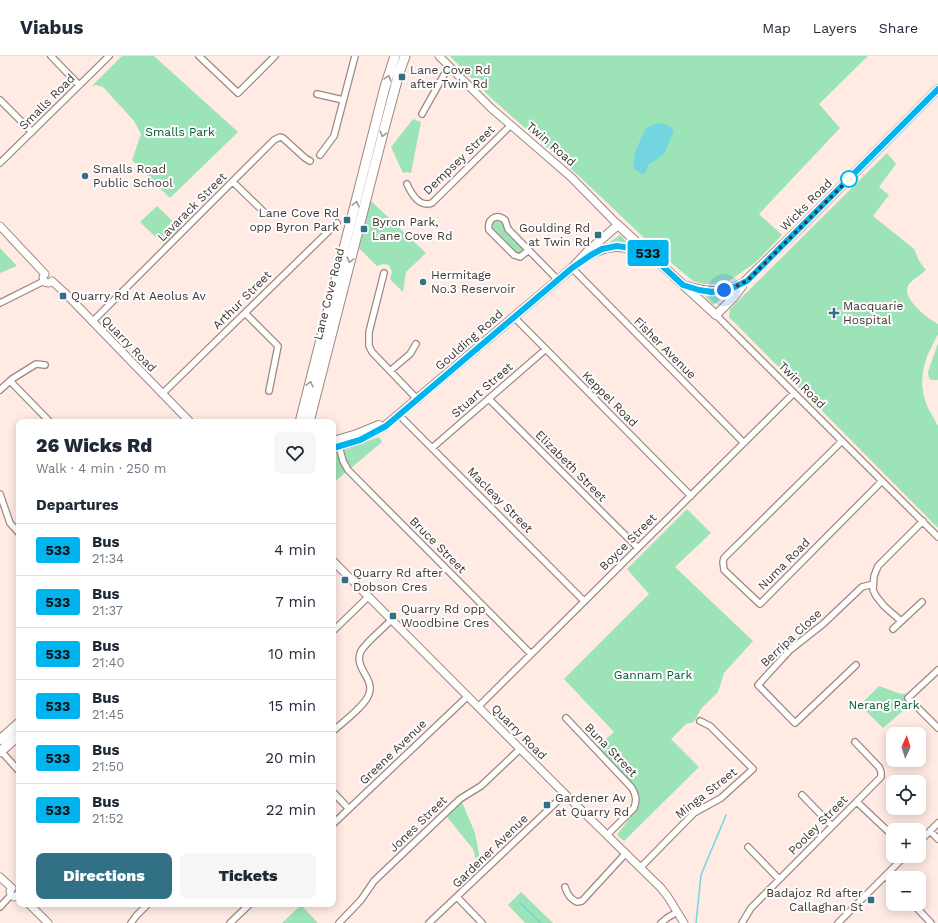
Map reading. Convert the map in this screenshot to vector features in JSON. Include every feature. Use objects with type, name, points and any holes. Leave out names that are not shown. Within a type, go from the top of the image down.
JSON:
[{"type":"highway","name":"Lane Cove Road","points":[[301,419],[385,87],[395,56]]},
{"type":"highway","name":"Lane Cove Road","points":[[310,419],[386,122],[405,56]]},
{"type":"highway","points":[[0,740],[16,726]]},
{"type":"highway","points":[[1,752],[16,738]]},
{"type":"main road","name":"Wicks Road","points":[[714,314],[730,295],[744,283],[938,89]]},
{"type":"main road","points":[[591,255],[620,227]]},
{"type":"main road","name":"Twin Road","points":[[620,227],[714,314]]},
{"type":"main road","name":"Goulding Road","points":[[336,444],[353,443],[386,426],[572,268],[588,251],[620,227]]},
{"type":"main road","name":"Goulding Road","points":[[572,268],[602,249],[617,246],[647,252]]},
{"type":"main road","points":[[683,285],[706,292],[717,292],[744,283]]},
{"type":"street","points":[[50,56],[80,85]]},
{"type":"street","name":"Smalls Road","points":[[0,163],[109,56]]},
{"type":"street","points":[[200,56],[238,93],[275,56]]},
{"type":"street","points":[[320,155],[334,136],[355,56]]},
{"type":"street","name":"Twin Road","points":[[439,56],[480,97],[571,177],[620,227]]},
{"type":"street","points":[[422,114],[448,66]]},
{"type":"street","points":[[317,94],[343,100]]},
{"type":"street","points":[[0,100],[32,132]]},
{"type":"street","name":"Dempsey Street","points":[[407,184],[412,193],[421,203],[432,203],[511,125]]},
{"type":"street","name":"Lavarack Street","points":[[93,322],[274,140],[280,137],[286,140],[305,158],[310,160]]},
{"type":"street","points":[[233,182],[266,214]]},
{"type":"street","points":[[529,250],[520,257],[514,255],[490,230],[489,225],[491,219],[499,217],[505,220],[508,229],[529,250],[558,280]]},
{"type":"street","name":"Arthur Street","points":[[162,394],[337,223]]},
{"type":"street","points":[[0,226],[44,277],[0,303]]},
{"type":"street","name":"Fisher Avenue","points":[[572,268],[744,443]]},
{"type":"street","points":[[384,273],[368,339],[369,346],[372,352],[418,400]]},
{"type":"street","name":"Quarry Road","points":[[44,277],[48,283],[52,282],[93,322],[187,419]]},
{"type":"street","points":[[245,313],[278,346],[269,392]]},
{"type":"street","name":"Twin Road","points":[[714,314],[938,537]]},
{"type":"street","name":"Keppel Road","points":[[514,317],[691,496]]},
{"type":"street","points":[[390,371],[410,354],[416,344]]},
{"type":"street","name":"Stuart Street","points":[[432,448],[546,350]]},
{"type":"street","points":[[0,390],[11,382],[12,379],[36,364],[45,365]]},
{"type":"street","points":[[11,382],[47,419]]},
{"type":"street","name":"Boyce Street","points":[[478,707],[794,393]]},
{"type":"street","name":"Elizabeth Street","points":[[489,399],[638,548]]},
{"type":"street","name":"Macleay Street","points":[[399,415],[584,601]]},
{"type":"street","name":"Numa Road","points":[[842,441],[724,558],[724,570],[760,604],[882,481]]},
{"type":"street","name":"Bruce Street","points":[[336,444],[348,470],[531,654]]},
{"type":"street","points":[[0,494],[10,523],[16,529]]},
{"type":"street","points":[[901,622],[879,601],[874,593],[874,576],[878,566],[923,522]]},
{"type":"street","name":"Quarry Road","points":[[336,564],[565,794],[626,853],[668,897],[684,923]]},
{"type":"street","name":"Berripa Close","points":[[856,665],[795,723],[758,685],[790,650],[823,624],[862,587],[873,584]]},
{"type":"street","points":[[336,628],[368,597]]},
{"type":"street","points":[[893,629],[922,602]]},
{"type":"street","points":[[336,728],[368,698],[370,686],[360,665],[359,656],[363,648],[391,620]]},
{"type":"street","points":[[938,670],[908,698],[938,728]]},
{"type":"street","name":"Greene Avenue","points":[[336,821],[468,696]]},
{"type":"street","name":"Buna Street","points":[[566,718],[635,793],[636,803],[634,808],[607,835]]},
{"type":"street","name":"Minga Street","points":[[640,868],[694,813],[721,798],[753,769],[710,726],[700,721]]},
{"type":"street","name":"Pooley Street","points":[[742,923],[751,908],[881,777],[882,772],[879,767],[855,742]]},
{"type":"street","name":"Jones Street","points":[[339,923],[361,900],[374,881],[460,799],[481,786],[520,749]]},
{"type":"street","points":[[1,752],[16,768]]},
{"type":"street","name":"Gardener Avenue","points":[[429,923],[565,794]]},
{"type":"street","points":[[336,795],[349,809]]},
{"type":"street","points":[[802,795],[832,826]]},
{"type":"street","points":[[857,802],[886,829]]},
{"type":"street","points":[[926,835],[938,823]]},
{"type":"street","points":[[930,831],[938,839]]},
{"type":"street","points":[[748,847],[779,879]]},
{"type":"street","points":[[565,887],[567,893],[574,901],[582,901],[626,853]]},
{"type":"street","points":[[841,922],[898,863]]},
{"type":"street","points":[[0,877],[16,893],[0,907]]},
{"type":"street","points":[[457,897],[482,923]]},
{"type":"street","points":[[32,907],[48,923]]},
{"type":"street","points":[[131,923],[145,907]]},
{"type":"street","points":[[230,923],[247,907]]},
{"type":"street","points":[[919,911],[931,923]]},
{"type":"street","points":[[662,923],[677,912]]},
{"type":"green space","name":"Smalls Park","points":[[122,56],[154,56],[238,132],[170,198],[132,160],[141,134],[134,121],[103,87],[96,85],[91,87]]},
{"type":"green space","points":[[450,56],[868,56],[819,104],[840,128],[759,214],[782,235],[756,262],[729,281],[717,284],[704,284],[693,281],[662,255],[579,176],[489,96]]},
{"type":"green space","points":[[413,119],[421,122],[411,173],[403,173],[391,147]]},
{"type":"green space","name":"Macquarie Hospital","points":[[887,153],[896,164],[879,187],[889,195],[873,216],[914,249],[919,261],[926,270],[909,284],[907,289],[908,295],[911,301],[922,313],[938,324],[938,334],[927,356],[923,371],[922,384],[924,397],[928,408],[938,426],[938,528],[729,317],[730,309]]},
{"type":"green space","points":[[371,201],[426,253],[406,272],[403,292],[390,279],[392,272],[389,265],[383,264],[377,266],[359,248]]},
{"type":"green space","points":[[157,206],[182,230],[165,246],[140,222]]},
{"type":"green space","points":[[496,219],[502,221],[524,249],[521,254],[516,254],[492,231],[491,223]]},
{"type":"green space","points":[[620,235],[628,243],[607,244]]},
{"type":"green space","points":[[0,248],[17,266],[0,273]]},
{"type":"green space","points":[[727,294],[713,305],[705,296]]},
{"type":"green space","points":[[938,343],[938,380],[932,380],[929,378],[928,372]]},
{"type":"green space","points":[[379,437],[382,442],[336,480],[336,453]]},
{"type":"green space","name":"Gannam Park","points":[[687,509],[711,533],[675,567],[753,641],[724,673],[718,692],[701,709],[694,722],[686,724],[671,739],[699,767],[624,841],[617,835],[636,808],[639,799],[638,792],[635,786],[597,747],[614,732],[564,679],[649,594],[627,569]]},
{"type":"green space","name":"Nerang Park","points":[[879,686],[901,694],[913,693],[908,698],[912,703],[883,728],[860,705]]},
{"type":"green space","points":[[462,802],[475,833],[481,864],[478,866],[473,849],[447,817]]},
{"type":"green space","points":[[521,892],[553,923],[525,923],[508,905]]},
{"type":"green space","points":[[299,907],[303,907],[318,923],[282,923]]},
{"type":"water","points":[[658,123],[667,125],[674,130],[673,133],[664,154],[648,165],[646,172],[641,174],[633,168],[635,152],[646,128]]},
{"type":"waterway","points":[[696,923],[701,875],[726,815]]},
{"type":"waterway","points":[[520,903],[541,923]]},
{"type":"bus line","name":"533","points":[[336,447],[368,437],[386,426],[572,268],[602,249],[617,246],[647,252],[683,285],[702,291],[717,292],[732,288],[747,281],[938,89]]},
{"type":"place","name":"Lane Cove Rd after Twin Rd","points":[[402,77]]},
{"type":"place","name":"Smalls Road Public School","points":[[85,176]]},
{"type":"place","name":"Lane Cove Rd opp Byron Park","points":[[347,220]]},
{"type":"place","name":"Byron Park, Lane Cove Rd","points":[[364,229]]},
{"type":"place","name":"Goulding Rd at Twin Rd","points":[[598,235]]},
{"type":"place","name":"Hermitage No.3 Reservoir","points":[[423,282]]},
{"type":"place","name":"Quarry Rd At Aeolus Av","points":[[63,296]]},
{"type":"place","name":"Macquarie Hospital","points":[[834,313]]},
{"type":"place","name":"Quarry Rd after Dobson Cres","points":[[345,580]]},
{"type":"place","name":"Quarry Rd opp Woodbine Cres","points":[[393,616]]},
{"type":"place","name":"Gardener Av at Quarry Rd","points":[[547,805]]},
{"type":"place","name":"Badajoz Rd after Callaghan St","points":[[871,900]]},
{"type":"route","points":[[724,290],[747,281],[799,229],[851,177],[849,179]]}]
